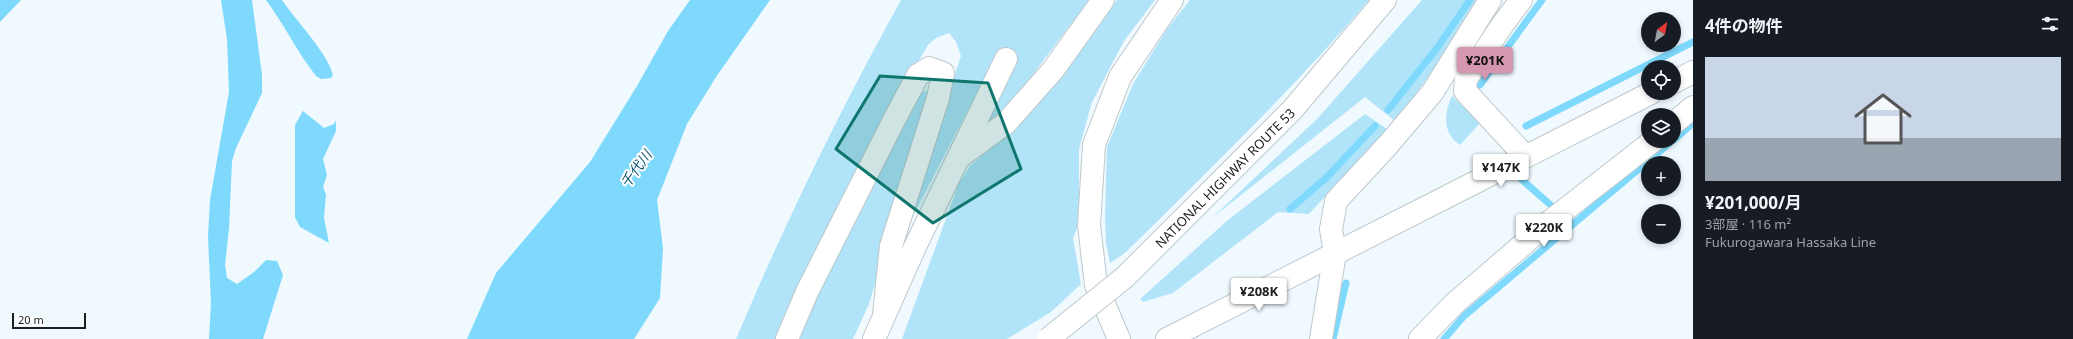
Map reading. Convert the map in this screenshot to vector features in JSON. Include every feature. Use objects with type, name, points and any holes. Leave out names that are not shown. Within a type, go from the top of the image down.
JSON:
[{"type":"main road","points":[[958,157],[1006,123],[1053,70],[1103,0]]},
{"type":"main road","points":[[1119,339],[1096,285],[1089,225],[1094,145],[1120,76],[1172,0]]},
{"type":"main road","name":"NATIONAL HIGHWAY ROUTE 53","points":[[1048,339],[1125,277],[1293,109],[1385,0]]},
{"type":"main road","points":[[1321,339],[1336,253],[1331,229],[1336,201],[1432,93],[1490,0]]},
{"type":"main road","points":[[1521,0],[1466,79],[1465,91],[1525,156]]},
{"type":"main road","points":[[874,339],[958,157],[1006,59]]},
{"type":"main road","points":[[788,339],[808,292],[896,115],[918,75],[929,68],[943,73],[938,98],[891,246],[884,315]]},
{"type":"main road","points":[[1681,78],[1693,72]]},
{"type":"main road","points":[[1166,339],[1641,98]]},
{"type":"main road","points":[[1681,117],[1693,108]]},
{"type":"main road","points":[[1420,339],[1455,303],[1548,223],[1644,148]]},
{"type":"highlighted area","points":[[880,76],[988,83],[1021,169],[933,223],[836,149]]},
{"type":"shaded area","points":[[901,0],[1089,0],[1003,114],[980,130],[1017,58],[1000,48],[901,239],[961,56],[956,42],[949,33],[936,38],[928,45],[867,150],[778,339],[736,339],[814,167],[856,83]]},
{"type":"shaded area","points":[[1117,0],[1155,0],[1124,41],[1092,102],[1079,149],[1079,206],[1077,228],[1073,238],[1081,284],[1051,312],[1007,339],[902,339],[959,183],[970,166],[997,143],[1050,86]]},
{"type":"shaded area","points":[[1190,0],[1369,0],[1311,65],[1250,129],[1125,253],[1110,263],[1106,243],[1105,217],[1107,147],[1133,84],[1167,29]]},
{"type":"shaded area","points":[[1422,0],[1478,0],[1429,76],[1395,121],[1365,97],[1212,218],[1318,118]]},
{"type":"shaded area","points":[[924,91],[928,91],[931,95],[869,304],[853,339],[797,339],[809,309],[917,98]]},
{"type":"shaded area","points":[[1452,96],[1480,123],[1460,145],[1454,140],[1447,129],[1447,109]]},
{"type":"shaded area","points":[[1365,114],[1387,129],[1309,214],[1278,212],[1173,293],[1143,302],[1140,299],[1228,220]]},
{"type":"water","points":[[0,0],[21,0],[0,22]]},
{"type":"water","points":[[221,0],[252,0],[262,75],[262,93],[236,148],[232,161],[229,229],[225,265],[227,278],[237,284],[254,272],[266,260],[277,261],[283,275],[263,339],[209,339],[211,303],[208,236],[210,200],[229,92],[227,39]]},
{"type":"water","points":[[266,0],[282,0],[318,47],[330,66],[333,75],[331,78],[321,79],[316,76]]},
{"type":"water","name":"千代川","points":[[690,0],[770,0],[716,77],[687,124],[657,200],[663,248],[660,298],[634,339],[467,339],[496,273],[590,162],[637,86],[668,31]]},
{"type":"water","points":[[303,111],[324,128],[334,124],[336,120],[336,131],[323,159],[327,175],[323,187],[326,195],[324,218],[329,243],[300,227],[295,217],[295,125]]},
{"type":"waterway","points":[[1388,110],[1437,48],[1470,0]]},
{"type":"waterway","points":[[1480,85],[1542,0]]},
{"type":"waterway","points":[[1526,126],[1693,42]]},
{"type":"waterway","points":[[1681,134],[1693,123]]},
{"type":"waterway","points":[[1290,209],[1326,178],[1375,126]]},
{"type":"waterway","points":[[1444,339],[1464,316],[1664,148]]},
{"type":"waterway","points":[[1520,178],[1554,208]]},
{"type":"waterway","points":[[1333,339],[1346,283]]}]
